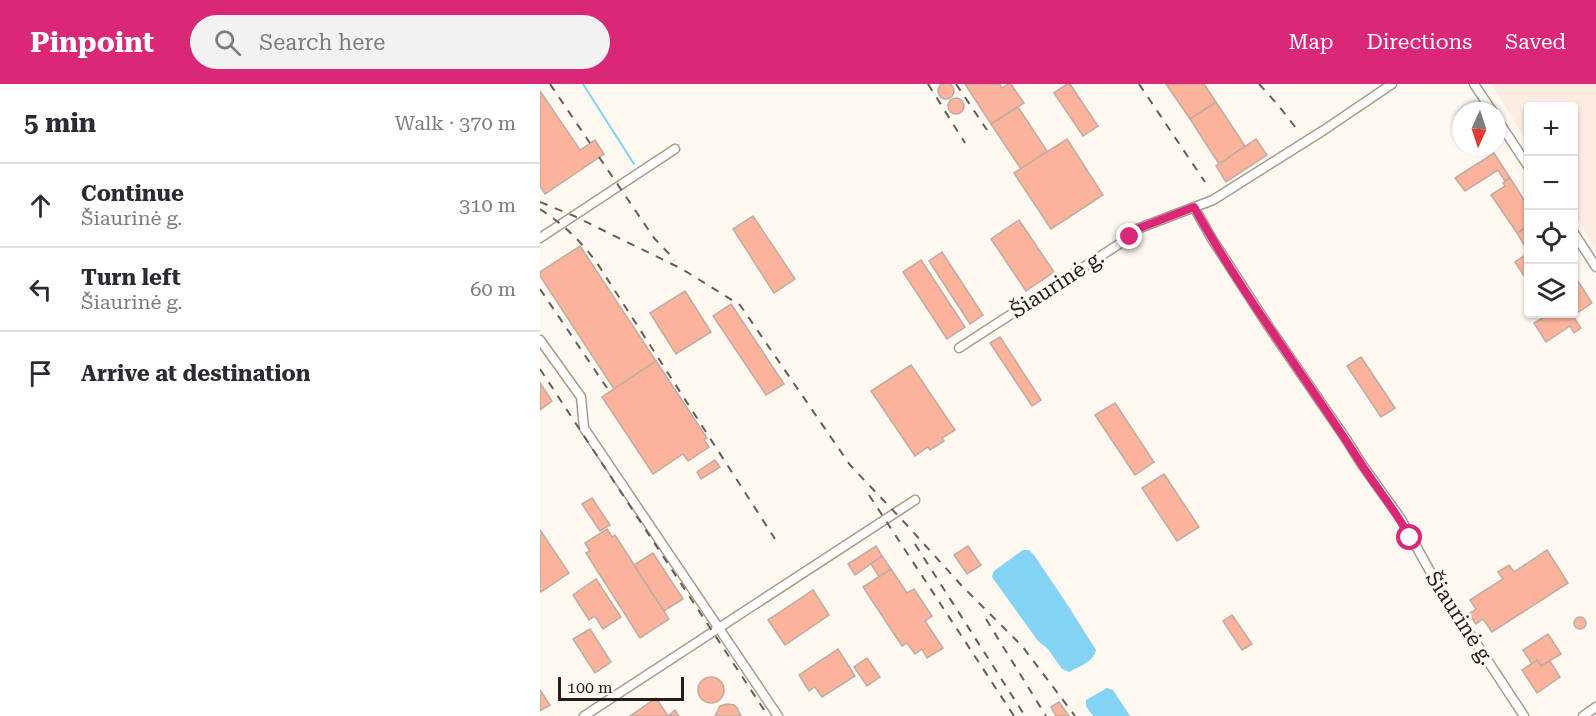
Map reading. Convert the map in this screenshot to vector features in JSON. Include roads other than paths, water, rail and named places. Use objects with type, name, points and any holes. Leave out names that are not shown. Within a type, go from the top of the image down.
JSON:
[{"type":"street","points":[[1194,207],[1213,200],[1392,84]]},
{"type":"street","points":[[1474,84],[1486,102]]},
{"type":"street","points":[[1506,133],[1524,160]]},
{"type":"street","points":[[540,238],[675,149]]},
{"type":"street","name":"Šiaurinė g.","points":[[959,348],[1130,237],[1137,229],[1194,207],[1269,327],[1367,473],[1401,519],[1436,582],[1524,716]]},
{"type":"street","points":[[1578,239],[1596,267]]},
{"type":"street","points":[[540,340],[580,397],[584,428],[778,716]]},
{"type":"street","points":[[584,716],[915,500]]},
{"type":"street","points":[[1583,716],[1596,708]]},
{"type":"water","points":[[1023,550],[1029,550],[1034,555],[1096,650],[1089,661],[1069,672],[1062,669],[1048,649],[1038,641],[992,577],[994,571]]},
{"type":"water","points":[[1107,688],[1113,690],[1130,716],[1093,716],[1086,706],[1086,700]]},
{"type":"waterway","points":[[583,84],[634,164]]},
{"type":"railway","points":[[550,84],[590,143]]},
{"type":"railway","points":[[928,84],[965,143]]},
{"type":"railway","points":[[956,84],[987,130]]},
{"type":"railway","points":[[1139,84],[1205,182]]},
{"type":"railway","points":[[1259,84],[1296,128]]},
{"type":"railway","points":[[599,157],[654,238],[675,260]]},
{"type":"railway","points":[[540,202],[574,216],[682,269],[740,305],[850,465],[962,586],[1022,646],[1075,716]]},
{"type":"railway","points":[[540,209],[571,233],[597,263],[775,539]]},
{"type":"railway","points":[[540,289],[607,388]]},
{"type":"railway","points":[[540,369],[768,716]]},
{"type":"railway","points":[[869,495],[1014,716]]},
{"type":"railway","points":[[915,544],[1025,716]]},
{"type":"railway","points":[[986,619],[1046,716]]}]
